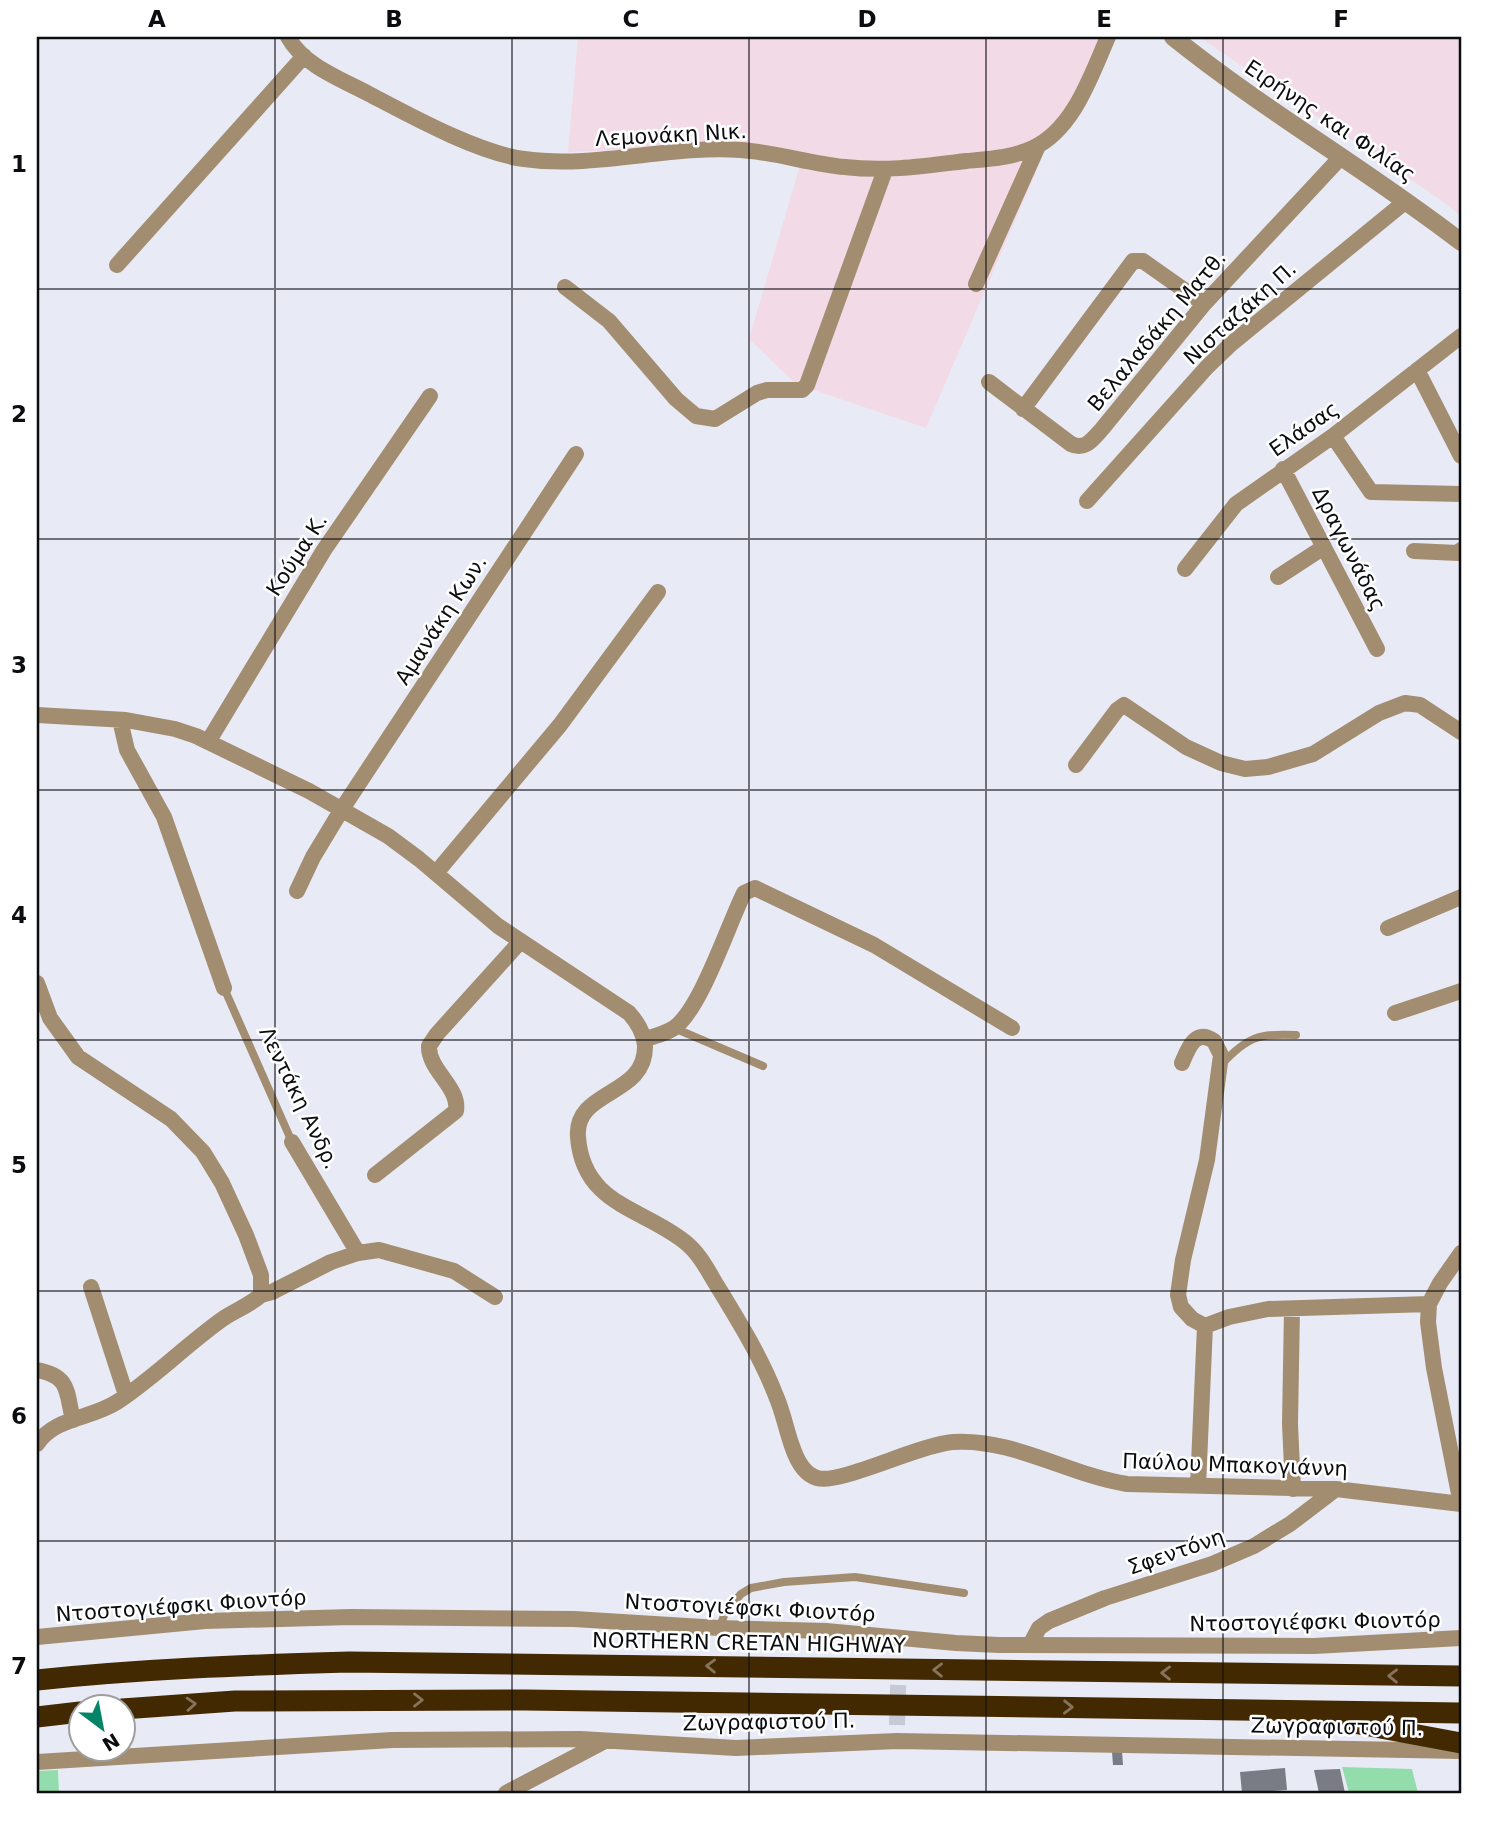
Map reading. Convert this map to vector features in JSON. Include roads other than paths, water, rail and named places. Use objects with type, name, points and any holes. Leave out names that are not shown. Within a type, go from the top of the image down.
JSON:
[{"type":"highway","name":"NORTHERN CRETAN HIGHWAY","points":[[37,1680],[231,1665],[349,1662],[1461,1676]]},
{"type":"highway","points":[[136,1708],[235,1702],[525,1700],[1461,1713]]},
{"type":"highway","points":[[1331,1712],[1359,1724],[1461,1743]]},
{"type":"highway","points":[[37,1717],[66,1714]]},
{"type":"street","name":"Λεμονάκη Νικ.","points":[[288,37],[304,57],[395,108],[475,145],[510,157],[566,162],[733,149],[840,167],[885,170],[1008,156],[1038,146],[1060,127],[1079,100],[1108,37]]},
{"type":"street","name":"Ειρήνης και Φιλίας","points":[[1173,37],[1247,94],[1406,201],[1461,242]]},
{"type":"street","points":[[117,265],[304,57]]},
{"type":"street","points":[[976,284],[1038,146]]},
{"type":"street","name":"Βελαλαδάκη Ματθ.","points":[[989,382],[1073,446],[1086,445],[1204,304],[1341,157]]},
{"type":"street","points":[[565,287],[623,334],[676,398],[696,416],[709,419],[722,416],[746,399],[767,390],[802,390],[807,385],[885,170]]},
{"type":"street","name":"Νισταζάκη Π.","points":[[1087,501],[1231,344],[1406,201]]},
{"type":"street","points":[[1023,409],[1133,261],[1143,261],[1204,304]]},
{"type":"street","name":"Ελάσας","points":[[1185,569],[1236,504],[1333,436],[1461,336]]},
{"type":"street","points":[[1417,370],[1461,456]]},
{"type":"street","name":"Κούμα Κ.","points":[[208,742],[324,550],[430,396]]},
{"type":"street","points":[[1333,436],[1371,492],[1461,494]]},
{"type":"street","name":"Αμανάκη Κων.","points":[[298,891],[313,857],[342,809],[576,454]]},
{"type":"street","name":"Δραγωνάδας","points":[[1283,469],[1377,649]]},
{"type":"street","points":[[1278,577],[1324,547]]},
{"type":"street","points":[[1414,551],[1458,553],[1461,550]]},
{"type":"street","points":[[436,873],[567,716],[658,592]]},
{"type":"street","points":[[1076,765],[1117,710],[1124,705],[1186,747],[1221,764],[1245,769],[1269,767],[1313,754],[1379,713],[1405,702],[1420,705],[1461,732]]},
{"type":"street","points":[[37,715],[120,720],[174,729],[208,742],[342,809],[388,836],[520,942],[624,1009],[639,1026],[644,1040],[674,1028],[685,1018],[744,893],[755,888],[874,945],[1012,1028]]},
{"type":"street","name":"Λεντάκη Ανδρ.","points":[[120,720],[127,750],[164,817],[224,988]]},
{"type":"street","points":[[1388,928],[1461,897]]},
{"type":"street","points":[[375,1175],[456,1111],[457,1102],[432,1059],[429,1046],[520,942]]},
{"type":"street","points":[[37,983],[50,1017],[78,1057],[156,1108],[183,1130],[203,1152],[222,1183],[246,1235],[261,1275],[261,1295]]},
{"type":"street","points":[[1395,1013],[1461,991]]},
{"type":"street","points":[[1182,1063],[1196,1038],[1207,1036],[1218,1047],[1221,1055],[1208,1160],[1183,1261],[1178,1295],[1181,1307],[1192,1319],[1205,1326],[1245,1313],[1268,1309],[1429,1304]]},
{"type":"street","name":"Παύλου Μπακογιάννη","points":[[644,1040],[643,1061],[637,1074],[588,1107],[581,1116],[577,1134],[583,1164],[593,1181],[611,1198],[679,1237],[700,1257],[768,1378],[781,1408],[794,1452],[809,1474],[820,1479],[839,1477],[921,1449],[964,1442],[990,1445],[1024,1454],[1115,1482],[1336,1489],[1461,1504]]},
{"type":"street","name":"Λεντάκη Ανδρ.","points":[[292,1142],[358,1253]]},
{"type":"street","points":[[37,1444],[50,1430],[99,1412],[126,1395],[224,1318],[261,1295],[272,1293],[331,1262],[358,1253],[379,1250],[446,1269],[468,1279],[495,1297]]},
{"type":"street","points":[[1461,1253],[1429,1304],[1427,1322],[1461,1504]]},
{"type":"street","points":[[92,1287],[126,1395]]},
{"type":"street","points":[[1292,1309],[1290,1424],[1293,1489]]},
{"type":"street","points":[[1198,1486],[1205,1326]]},
{"type":"street","points":[[37,1370],[53,1373],[62,1379],[73,1420]]},
{"type":"street","name":"Σφεντόνη","points":[[1030,1645],[1039,1628],[1049,1621],[1105,1598],[1212,1564],[1254,1546],[1290,1524],[1336,1489]]},
{"type":"street","name":"Ντοστογιέφσκι Φιοντόρ","points":[[37,1637],[205,1621],[351,1617],[574,1619],[826,1631],[899,1645],[956,1643],[1350,1646],[1461,1638]]},
{"type":"street","name":"Ζωγραφιστού Π.","points":[[37,1762],[392,1740],[607,1740],[736,1748],[897,1733],[1461,1751]]},
{"type":"street","points":[[506,1793],[607,1740]]},
{"type":"lane","name":"Λεντάκη Ανδρ.","points":[[224,988],[292,1142]]},
{"type":"lane","points":[[674,1028],[763,1066]]},
{"type":"lane","points":[[1219,1068],[1244,1042],[1255,1037],[1271,1034],[1296,1035]]},
{"type":"lane","points":[[719,1628],[726,1611],[741,1594],[751,1588],[784,1582],[855,1577],[897,1581],[964,1593]]},
{"type":"tunnel","points":[[897,1725],[899,1653]]}]
